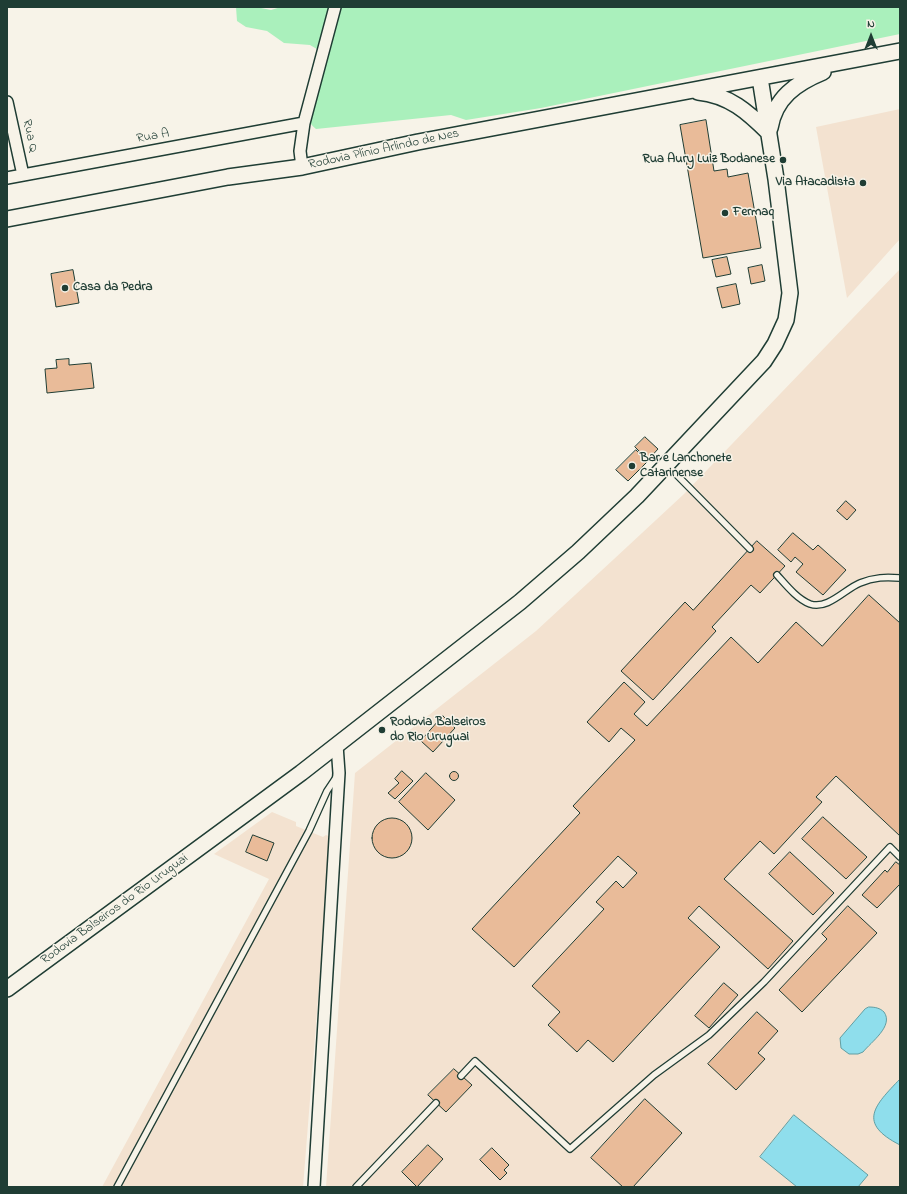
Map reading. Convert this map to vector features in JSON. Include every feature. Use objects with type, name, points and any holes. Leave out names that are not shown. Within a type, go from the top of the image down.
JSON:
[{"type":"main road","points":[[769,133],[775,110],[783,98],[806,79],[848,61],[900,50]]},
{"type":"main road","name":"Rodovia Plínio Arlindo de Nes","points":[[7,219],[228,177],[302,167],[418,142],[848,61]]},
{"type":"main road","points":[[667,465],[764,362],[775,344],[786,320],[790,293],[769,133],[760,78]]},
{"type":"main road","points":[[686,91],[709,93],[735,103],[748,112],[769,133]]},
{"type":"main road","name":"Rodovia Balseiros do Rio Uruguai","points":[[7,989],[337,744],[520,602],[578,552],[667,465]]},
{"type":"street","points":[[302,167],[300,151],[304,123],[335,7]]},
{"type":"street","name":"Rua Q","points":[[7,102],[23,175]]},
{"type":"street","name":"Rua A","points":[[7,178],[304,123]]},
{"type":"street","points":[[314,1187],[339,773],[337,744]]},
{"type":"lane","points":[[667,465],[750,549]]},
{"type":"lane","points":[[777,575],[798,596],[809,603],[817,605],[832,600],[860,583],[882,577],[900,578]]},
{"type":"lane","points":[[117,1187],[309,831],[327,791],[339,773]]},
{"type":"lane","points":[[461,1076],[475,1061],[570,1148],[654,1075],[709,1035],[764,982],[890,847],[900,857]]},
{"type":"lane","points":[[356,1187],[436,1103]]},
{"type":"shaded area","name":"Via Atacadista","points":[[900,109],[900,239],[847,298],[816,127]]},
{"type":"shaded area","points":[[900,269],[900,1187],[326,1187],[355,773],[536,631],[614,559],[684,494]]},
{"type":"shaded area","points":[[272,812],[296,822],[296,826],[323,837],[326,835],[331,837],[303,1187],[102,1187],[269,879],[214,854]]},
{"type":"green space","points":[[236,7],[256,7],[271,10],[281,7],[335,7],[322,52],[310,45],[284,43],[267,31],[246,27],[237,21]]},
{"type":"green space","points":[[340,7],[900,7],[900,34],[541,108],[466,120],[451,115],[316,129],[310,123],[309,113]]},
{"type":"water","points":[[869,1007],[877,1008],[884,1012],[886,1023],[884,1028],[876,1039],[863,1052],[858,1054],[849,1054],[841,1048],[840,1038],[865,1009]]},
{"type":"water","points":[[900,1079],[900,1145],[878,1129],[874,1122],[874,1114],[877,1106]]},
{"type":"water","points":[[794,1115],[868,1175],[858,1187],[797,1187],[760,1157]]},
{"type":"building","name":"Fermaq","points":[[706,120],[714,171],[727,169],[728,177],[748,173],[761,248],[703,258],[680,125]]},
{"type":"building","points":[[727,257],[731,274],[716,277],[712,260]]},
{"type":"building","points":[[762,265],[765,281],[751,284],[748,268]]},
{"type":"building","name":"Casa da Pedra","points":[[73,270],[79,303],[56,307],[51,274]]},
{"type":"building","points":[[736,284],[740,304],[722,308],[717,288]]},
{"type":"building","points":[[69,359],[69,365],[91,363],[94,388],[47,393],[45,369],[57,368],[56,360]]},
{"type":"building","points":[[645,437],[658,449],[648,460],[635,447]]},
{"type":"building","name":"Bar e Lanchonete Catarinense","points":[[636,450],[648,461],[628,481],[616,470]]},
{"type":"building","points":[[846,501],[856,510],[847,520],[837,511]]},
{"type":"building","points":[[793,533],[813,550],[818,545],[846,570],[823,595],[796,572],[803,564],[795,557],[791,562],[778,550]]},
{"type":"building","points":[[757,541],[785,566],[760,593],[751,585],[712,627],[716,631],[653,700],[621,671],[685,602],[693,610]]},
{"type":"building","points":[[869,595],[900,623],[900,836],[836,776],[816,797],[822,802],[774,854],[760,841],[724,879],[793,941],[768,969],[699,906],[688,918],[720,947],[613,1062],[588,1040],[577,1052],[548,1025],[560,1012],[532,986],[604,909],[596,902],[616,881],[623,888],[637,873],[618,856],[514,967],[472,929],[580,813],[573,806],[635,740],[621,728],[609,742],[587,722],[624,682],[645,702],[634,714],[647,726],[731,637],[758,663],[796,622],[822,646]]},
{"type":"building","points":[[443,716],[455,728],[433,752],[421,741]]},
{"type":"building","points":[[402,771],[413,781],[395,799],[388,793],[399,783],[395,779]]},
{"type":"building","points":[[452,772],[456,772],[458,776],[456,780],[452,780],[450,778],[450,774]]},
{"type":"building","points":[[426,773],[455,800],[428,830],[399,802]]},
{"type":"building","points":[[823,817],[867,857],[846,879],[802,839]]},
{"type":"building","points":[[392,818],[400,820],[406,824],[410,830],[412,838],[410,846],[406,852],[400,856],[392,858],[384,856],[378,852],[374,846],[372,838],[374,830],[378,824],[384,820]]},
{"type":"building","points":[[253,835],[274,843],[267,861],[246,852]]},
{"type":"building","points":[[790,852],[834,893],[813,915],[769,874]]},
{"type":"building","points":[[896,862],[900,865],[900,884],[877,908],[862,895],[885,870],[887,872]]},
{"type":"building","points":[[848,906],[877,933],[802,1012],[779,990],[827,939],[822,934]]},
{"type":"building","points":[[724,983],[738,995],[709,1028],[695,1016]]},
{"type":"building","points":[[757,1012],[778,1031],[758,1053],[765,1059],[736,1090],[708,1064]]},
{"type":"building","points":[[454,1069],[472,1085],[446,1112],[428,1095]]},
{"type":"building","points":[[645,1099],[682,1133],[633,1187],[623,1187],[591,1158]]},
{"type":"building","points":[[428,1145],[443,1159],[417,1187],[402,1172]]},
{"type":"building","points":[[492,1148],[509,1165],[504,1170],[507,1173],[500,1180],[480,1160]]},
{"type":"place","name":"Rua Aury Luiz Bodanese","points":[[783,160]]},
{"type":"place","name":"Via Atacadista","points":[[863,183]]},
{"type":"place","name":"Fermaq","points":[[725,213]]},
{"type":"place","name":"Casa da Pedra","points":[[65,288]]},
{"type":"place","name":"Bar e Lanchonete Catarinense","points":[[632,466]]},
{"type":"place","name":"Rodovia Balseiros do Rio Uruguai","points":[[382,730]]}]
